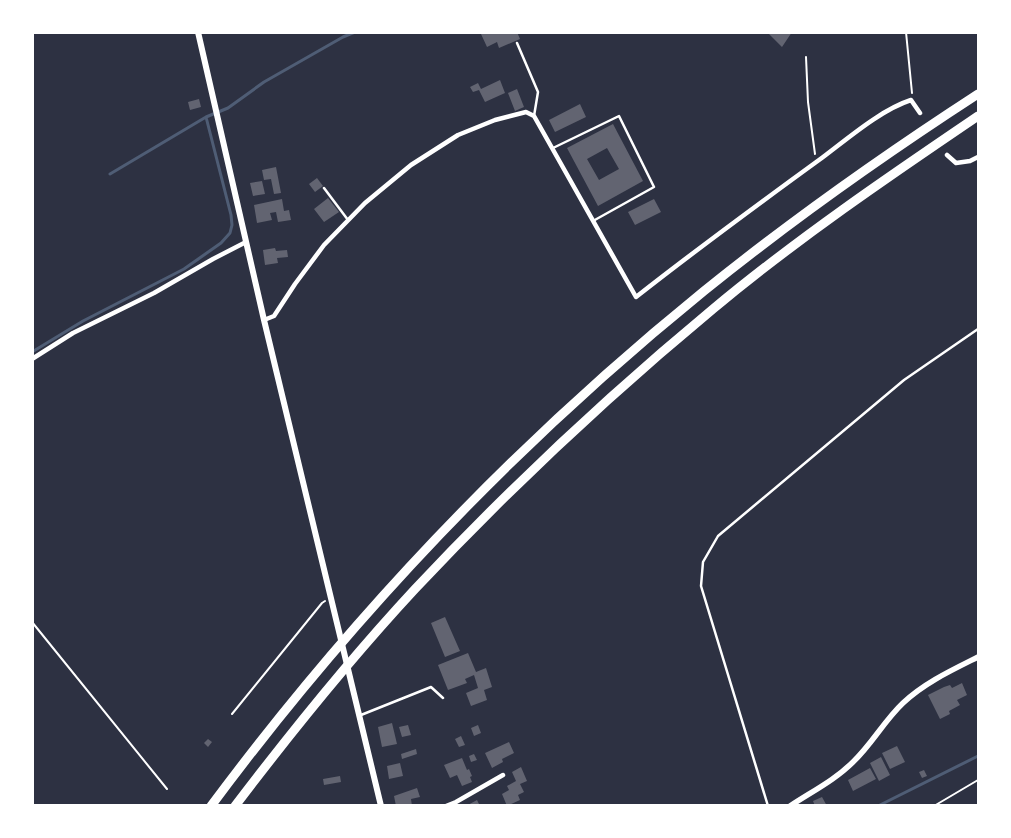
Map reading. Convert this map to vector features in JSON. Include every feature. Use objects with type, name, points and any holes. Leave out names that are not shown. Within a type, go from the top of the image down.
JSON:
[{"type":"highway","points":[[211,806],[275,722],[355,628],[490,483],[632,352],[711,285],[832,193],[978,94]]},
{"type":"highway","points":[[235,806],[333,683],[414,591],[532,470],[654,359],[722,302],[852,202],[978,116]]},
{"type":"main road","points":[[198,32],[264,320],[381,806]]},
{"type":"street","points":[[264,320],[274,316],[324,245],[365,203],[411,165],[458,135],[495,120],[526,112],[534,116],[636,297],[721,230],[898,105],[911,100],[920,113]]},
{"type":"street","points":[[947,155],[956,163],[970,161],[978,156]]},
{"type":"street","points":[[32,359],[73,333],[154,293],[213,258],[246,242]]},
{"type":"street","points":[[790,806],[854,762],[896,711],[914,693],[929,682],[978,657]]},
{"type":"street","points":[[446,806],[503,775]]},
{"type":"lane","points":[[517,43],[538,92],[534,116]]},
{"type":"lane","points":[[553,148],[619,116],[654,187],[593,221]]},
{"type":"lane","points":[[324,188],[348,220]]},
{"type":"lane","points":[[768,806],[701,586],[704,562],[718,536],[803,463],[904,380],[978,329]]},
{"type":"lane","points":[[360,715],[431,687],[443,698]]},
{"type":"path","points":[[906,32],[912,84],[911,100]]},
{"type":"path","points":[[806,57],[808,102],[814,148],[818,160]]},
{"type":"path","points":[[232,714],[322,603],[332,598]]},
{"type":"path","points":[[32,622],[167,789]]},
{"type":"path","points":[[934,806],[978,780]]},
{"type":"building","points":[[484,32],[517,32],[520,39],[499,48],[497,42],[487,47],[481,34]]},
{"type":"building","points":[[772,32],[792,32],[782,47],[769,34]]},
{"type":"building","points":[[500,80],[505,93],[485,102],[479,90],[473,92],[470,87],[478,83],[481,89]]},
{"type":"building","points":[[517,89],[524,107],[515,111],[508,93]]},
{"type":"building","points":[[199,99],[201,107],[190,110],[188,102]]},
{"type":"building","points":[[580,104],[586,117],[555,132],[549,120]]},
{"type":"building","points":[[613,124],[643,181],[598,206],[567,148]],"holes":[[[607,148],[619,169],[599,180],[587,159]]]},
{"type":"building","points":[[276,167],[281,193],[274,194],[271,179],[264,180],[262,170]]},
{"type":"building","points":[[317,178],[323,186],[315,192],[309,184]]},
{"type":"building","points":[[262,181],[265,194],[253,196],[250,183]]},
{"type":"building","points":[[328,198],[339,212],[324,222],[314,209]]},
{"type":"building","points":[[282,199],[284,211],[289,210],[291,220],[278,222],[276,212],[270,213],[272,220],[257,223],[254,205]]},
{"type":"building","points":[[654,199],[661,212],[635,225],[628,212]]},
{"type":"building","points":[[275,248],[276,251],[287,250],[288,257],[277,258],[278,263],[265,265],[263,250]]},
{"type":"building","points":[[445,617],[460,651],[445,657],[431,623]]},
{"type":"building","points":[[468,653],[476,672],[486,668],[492,687],[484,690],[487,700],[471,706],[466,693],[478,688],[474,675],[465,679],[467,683],[448,690],[438,665]]},
{"type":"building","points":[[962,683],[967,695],[957,700],[960,705],[949,711],[950,714],[940,719],[928,695],[944,687],[950,685],[952,688]]},
{"type":"building","points":[[392,723],[397,744],[382,747],[378,727]]},
{"type":"building","points":[[408,725],[411,735],[402,737],[399,727]]},
{"type":"building","points":[[478,725],[481,733],[474,736],[471,728]]},
{"type":"building","points":[[461,736],[465,745],[459,747],[455,739]]},
{"type":"building","points":[[208,739],[212,742],[208,747],[204,743]]},
{"type":"building","points":[[509,742],[514,753],[502,759],[503,762],[492,768],[485,753]]},
{"type":"building","points":[[897,746],[905,762],[890,769],[882,753]]},
{"type":"building","points":[[416,749],[417,754],[402,759],[401,754]]},
{"type":"building","points":[[474,754],[477,760],[471,762],[469,756]]},
{"type":"building","points":[[881,757],[890,775],[879,781],[870,763]]},
{"type":"building","points":[[462,758],[472,776],[470,777],[472,782],[462,786],[457,775],[450,778],[444,765]]},
{"type":"building","points":[[400,763],[403,776],[389,779],[387,766]]},
{"type":"building","points":[[521,767],[527,781],[520,784],[524,792],[518,795],[520,800],[507,806],[502,794],[509,790],[507,786],[516,781],[512,772]]},
{"type":"building","points":[[870,768],[876,779],[853,791],[848,780]]},
{"type":"building","points":[[924,770],[927,776],[922,778],[919,772]]},
{"type":"building","points":[[340,776],[341,782],[324,785],[323,779]]},
{"type":"building","points":[[417,788],[420,797],[411,799],[412,806],[396,806],[394,796]]},
{"type":"building","points":[[822,797],[827,806],[815,806],[813,801]]},
{"type":"building","points":[[477,800],[480,806],[466,806]]},
{"type":"waterway","points":[[110,174],[206,117],[228,108],[264,82],[355,32]]},
{"type":"waterway","points":[[32,352],[83,321],[184,269],[221,243],[230,233],[232,225],[231,215],[206,117]]},
{"type":"waterway","points":[[878,806],[978,756]]}]
